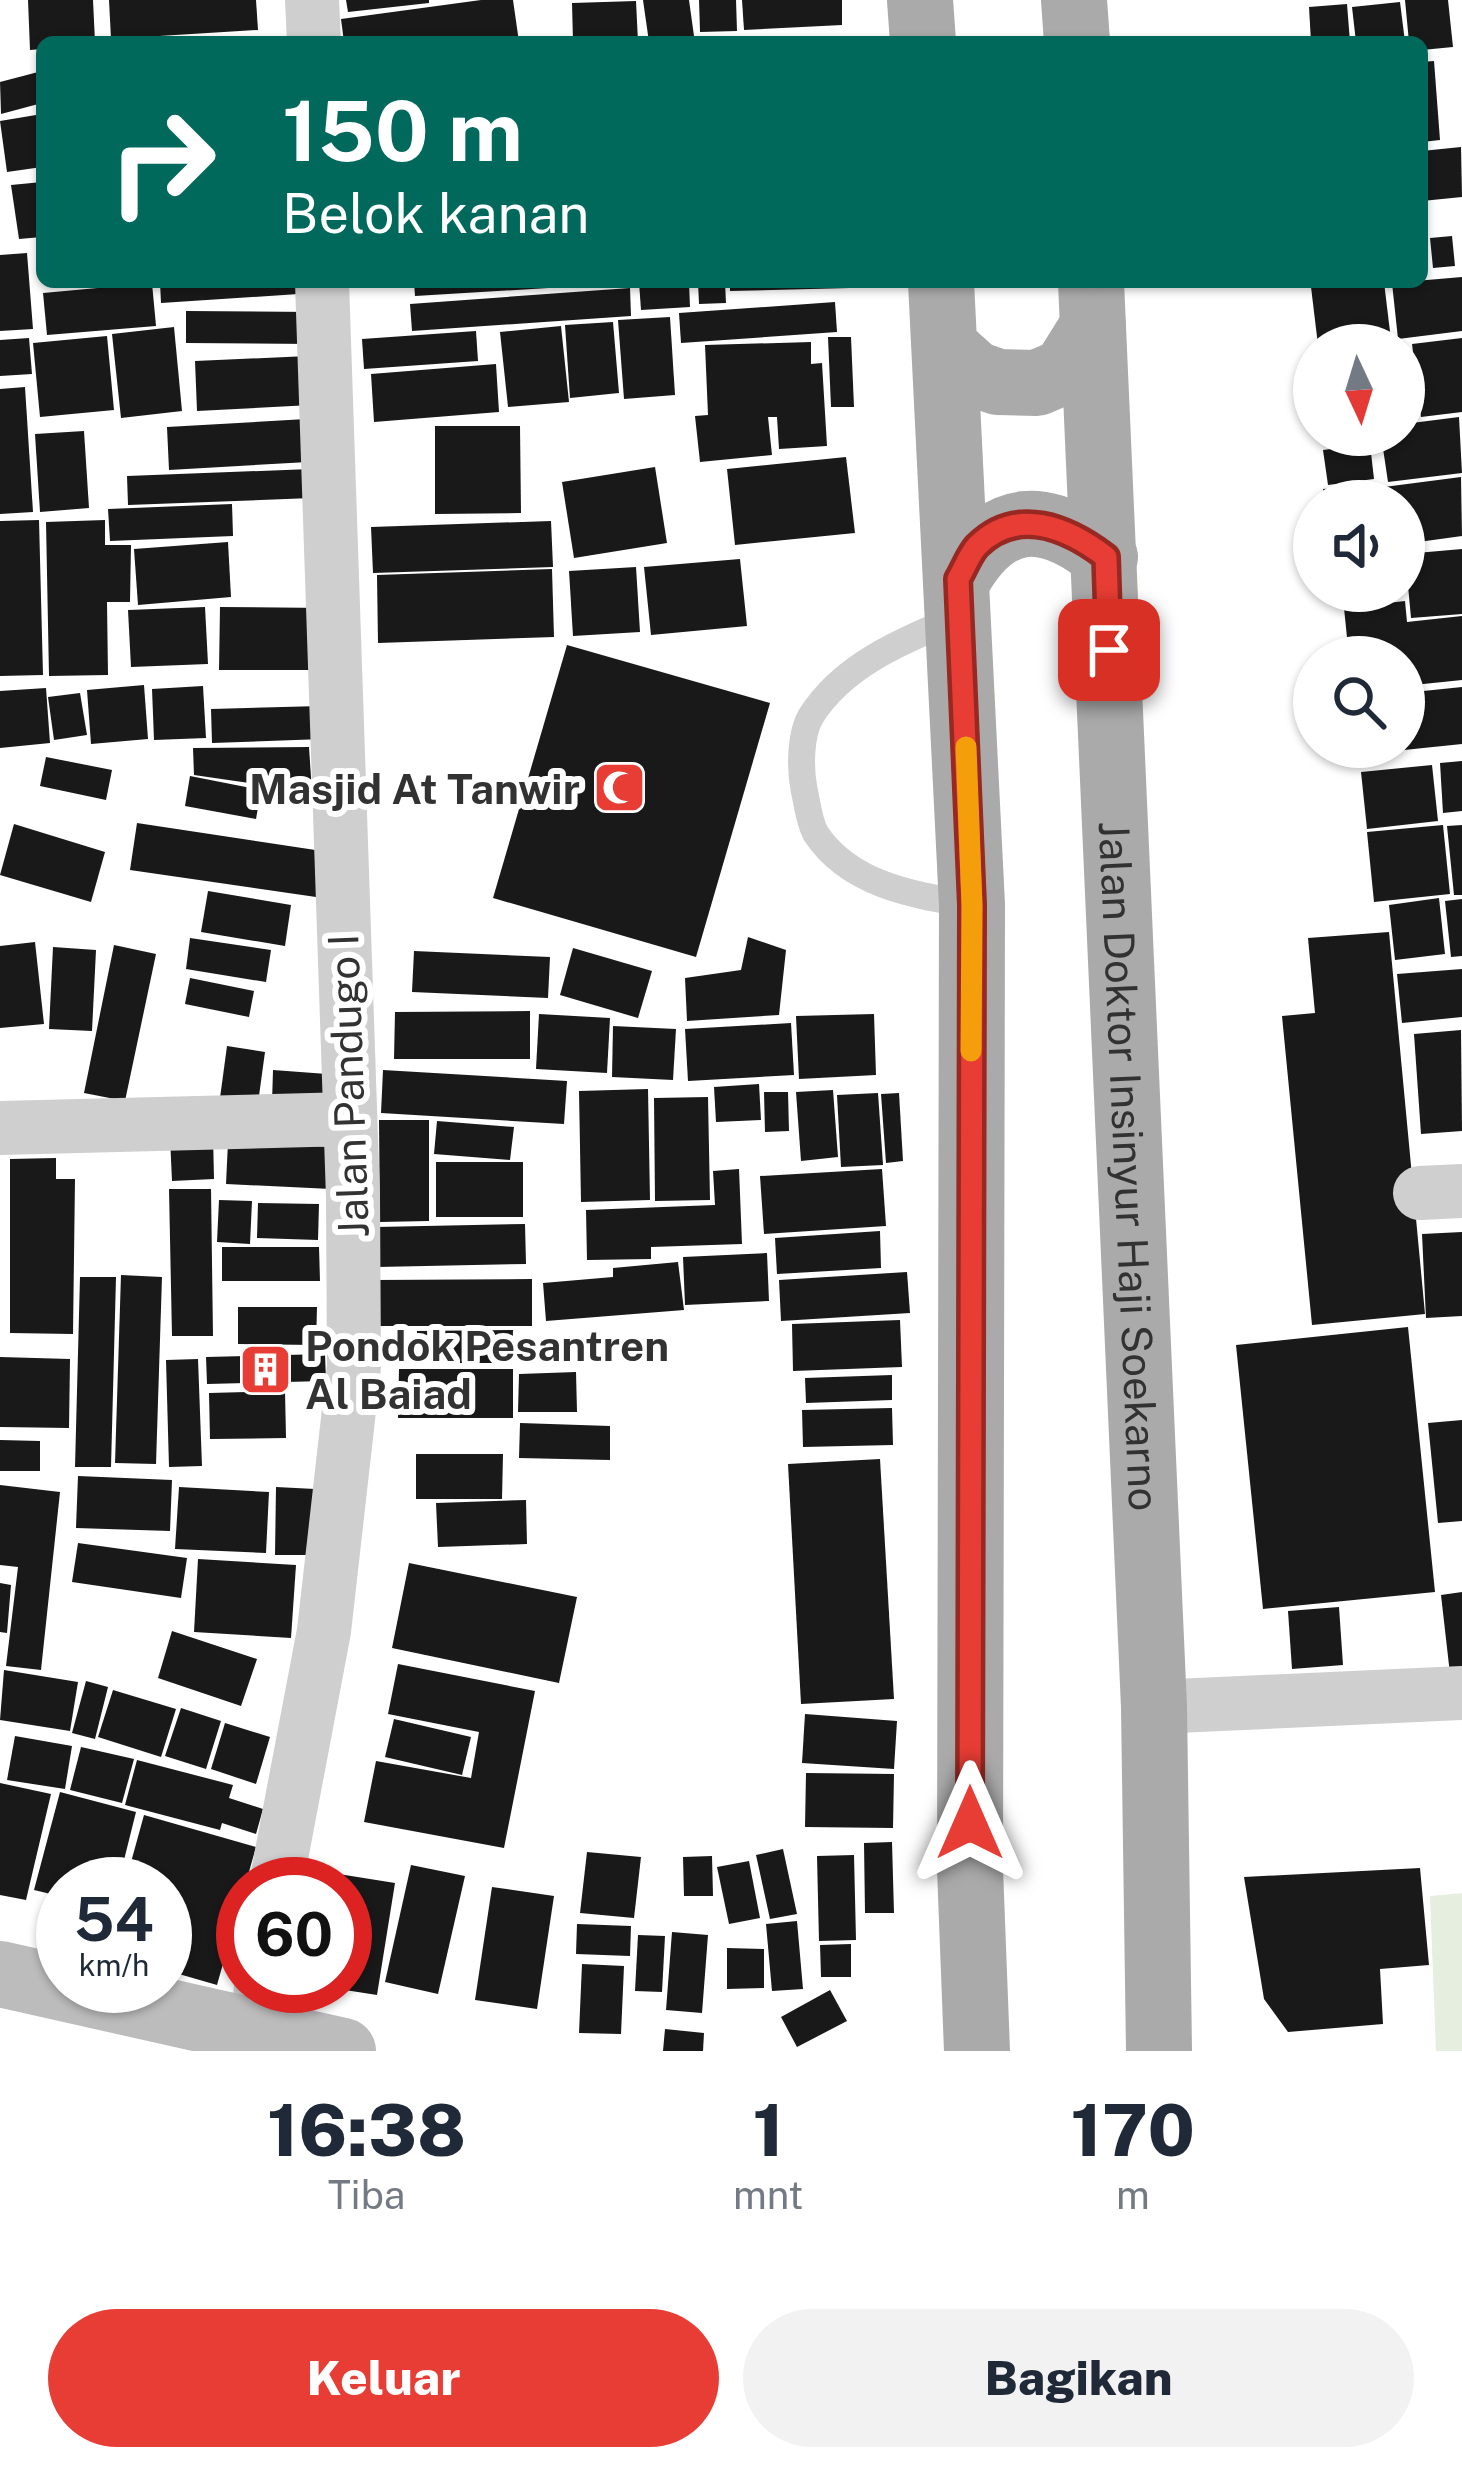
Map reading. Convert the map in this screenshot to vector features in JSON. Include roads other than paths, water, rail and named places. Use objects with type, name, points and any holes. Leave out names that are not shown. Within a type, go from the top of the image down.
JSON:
[{"type":"main road","points":[[920,0],[923,36]]},
{"type":"main road","points":[[1074,0],[1077,36]]},
{"type":"main road","points":[[940,288],[972,905],[970,1869],[977,2051]]},
{"type":"main road","points":[[945,346],[975,374],[998,382],[1037,383],[1065,371],[1092,304]]},
{"type":"main road","name":"Jalan Doktor Insinyur Haji Soekarno","points":[[1092,304],[1154,1707],[1159,2051]]},
{"type":"main road","points":[[958,598],[976,548],[998,531],[1033,524],[1065,529],[1106,557]]},
{"type":"street","points":[[312,0],[314,36]]},
{"type":"street","name":"Jalan Pandugo I","points":[[281,1857],[324,1631],[354,1366],[322,288]]},
{"type":"street","points":[[0,1128],[350,1119]]},
{"type":"street","points":[[1154,1707],[1462,1693]]},
{"type":"street","points":[[0,1974],[216,2004]]},
{"type":"street","points":[[265,2013],[343,2051]]},
{"type":"lane","points":[[958,598],[837,684],[808,720],[800,772],[814,832],[857,875],[914,895],[972,905]]},
{"type":"place","name":"Masjid At Tanwir","points":[[619,788]]},
{"type":"place","name":"Pondok Pesantren Al Baiad","points":[[266,1369]]}]
